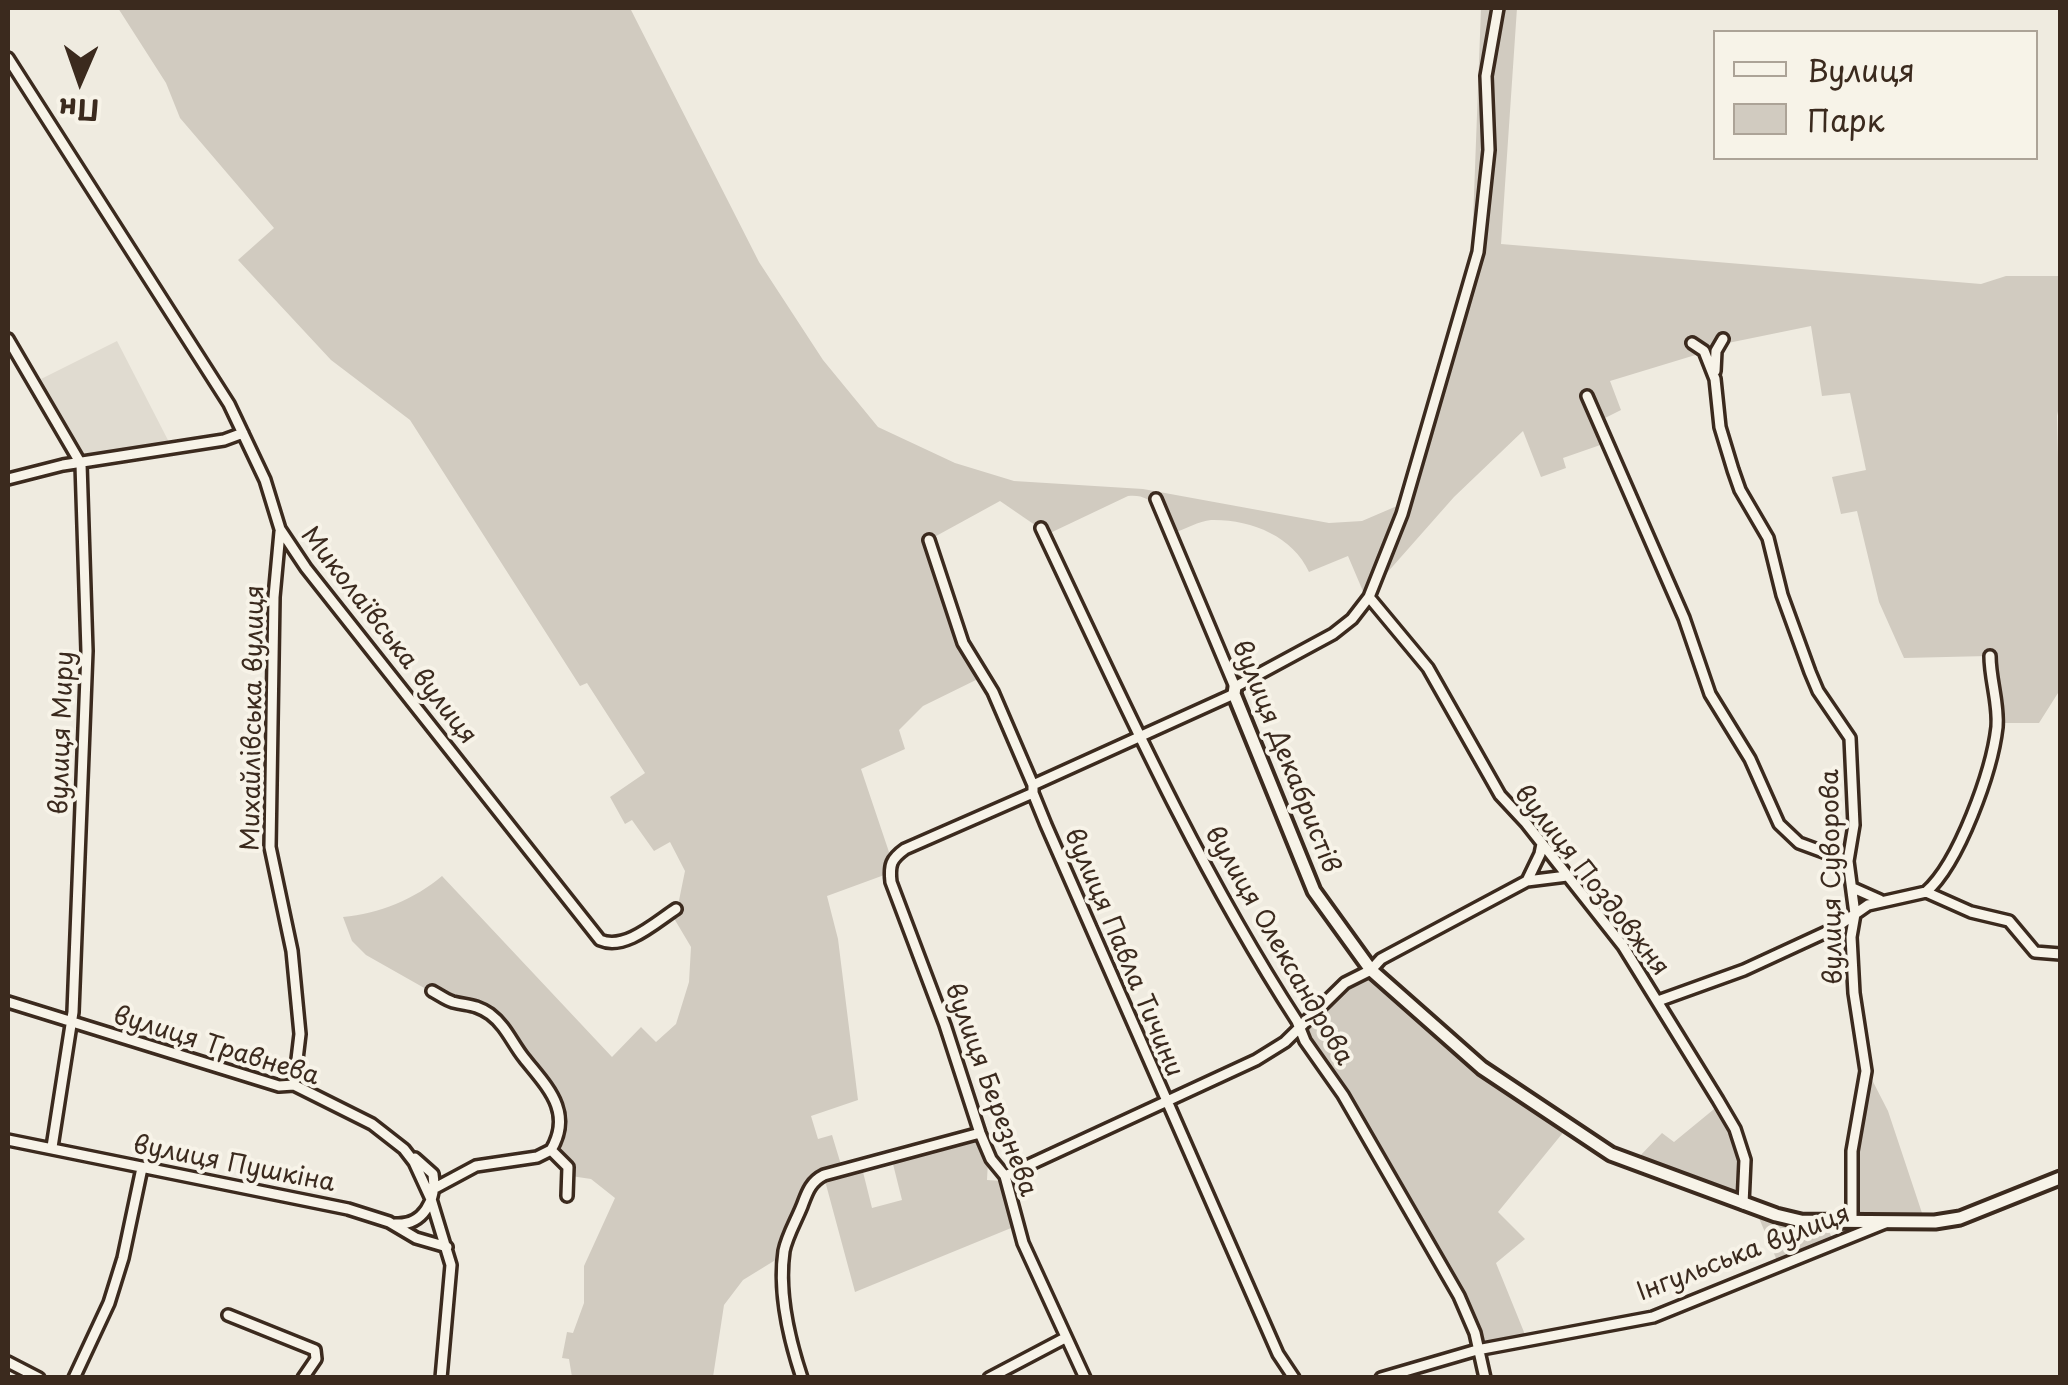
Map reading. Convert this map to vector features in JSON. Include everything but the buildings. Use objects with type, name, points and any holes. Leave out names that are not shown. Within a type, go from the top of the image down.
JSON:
[{"type":"street","points":[[1033,789],[1235,690],[1333,634],[1370,598],[1402,514],[1478,252],[1489,150],[1486,76],[1498,9]]},
{"type":"street","name":"Миколаївська вулиця","points":[[8,58],[229,404],[265,480],[280,529],[306,568],[600,940],[610,944],[624,941],[676,909]]},
{"type":"street","name":"вулиця Суворова","points":[[1723,338],[1716,351],[1715,379],[1720,427],[1740,490],[1768,538],[1782,596],[1810,672],[1850,738],[1854,825],[1848,862],[1855,914],[1851,937],[1854,993],[1866,1071],[1852,1152],[1852,1221]]},
{"type":"street","name":"вулиця Миру","points":[[8,339],[81,464],[87,651],[70,1024],[52,1147]]},
{"type":"street","name":"вулиця Суворова","points":[[1692,343],[1704,351],[1715,379]]},
{"type":"street","points":[[1587,396],[1689,631],[1710,694],[1750,758],[1780,824],[1799,843],[1848,862]]},
{"type":"street","points":[[8,479],[224,440],[243,433]]},
{"type":"street","name":"вулиця Декабристів","points":[[1156,499],[1314,891],[1371,970],[1482,1068],[1611,1154],[1743,1204],[1801,1221],[1892,1220]]},
{"type":"street","name":"вулиця Олександрова","points":[[1041,528],[1226,904],[1460,1296],[1475,1333],[1485,1378]]},
{"type":"street","name":"Михайлівська вулиця","points":[[280,529],[274,597],[270,847],[292,951],[300,1034],[294,1085]]},
{"type":"street","name":"вулиця Павла Тичини","points":[[930,540],[963,642],[993,692],[1236,1266],[1278,1354],[1294,1378]]},
{"type":"street","name":"вулиця Поздовжня","points":[[1370,598],[1428,668],[1490,780],[1622,946],[1658,1002],[1734,1129],[1745,1160],[1743,1204]]},
{"type":"street","points":[[1926,892],[1945,872],[1988,770],[1997,724],[1990,656]]},
{"type":"street","name":"вулиця Березнева","points":[[1033,789],[905,849],[895,856],[889,868],[980,1133],[996,1168],[1005,1176],[1023,1243],[1085,1378]]},
{"type":"street","points":[[1526,881],[1542,844]]},
{"type":"street","points":[[1005,1176],[1256,1060],[1285,1042],[1346,983],[1381,960],[1526,881],[1567,876]]},
{"type":"street","points":[[1853,888],[1880,900]]},
{"type":"street","points":[[1658,1002],[1744,970],[1835,928],[1880,900],[1926,892],[1971,912],[2009,921],[2035,952],[2060,954]]},
{"type":"street","points":[[432,991],[450,1001],[474,1005],[508,1032],[554,1095],[558,1119],[552,1150]]},
{"type":"street","name":"вулиця Травнева","points":[[8,1002],[279,1086],[294,1085],[372,1124],[430,1168],[433,1194]]},
{"type":"street","points":[[802,1378],[784,1298],[784,1258],[788,1237],[812,1182],[824,1175],[980,1133]]},
{"type":"street","name":"вулиця Пушкіна","points":[[8,1140],[348,1208],[447,1247]]},
{"type":"street","points":[[392,1224],[414,1222],[426,1210],[433,1194],[476,1166],[537,1157],[552,1150]]},
{"type":"street","points":[[552,1150],[568,1167],[566,1196]]},
{"type":"street","points":[[74,1378],[113,1292],[142,1168]]},
{"type":"street","name":"Інгульська вулиця","points":[[1381,1378],[1477,1350],[1653,1317],[1892,1220],[1935,1222],[1960,1218],[2060,1178]]},
{"type":"street","points":[[433,1194],[451,1265],[441,1378]]},
{"type":"street","points":[[228,1315],[315,1350],[316,1359],[303,1378]]},
{"type":"street","points":[[990,1378],[1065,1338]]},
{"type":"street","points":[[8,1362],[39,1378]]},
{"type":"shaded area","points":[[117,341],[171,446],[84,458],[41,379]]},
{"type":"green space","points":[[118,8],[630,8],[759,262],[823,360],[878,427],[955,463],[1014,481],[1143,489],[1329,523],[1362,521],[1397,506],[1472,248],[1481,8],[1494,8],[1477,251],[1400,512],[1365,596],[1348,556],[1309,572],[1292,549],[1269,532],[1241,523],[1211,520],[1174,533],[1151,501],[1137,496],[1128,496],[1048,534],[1000,501],[927,541],[961,643],[982,677],[923,706],[899,730],[905,749],[861,769],[890,855],[894,855],[887,874],[827,896],[838,939],[858,1100],[811,1116],[818,1139],[832,1135],[842,1168],[814,1178],[782,1256],[743,1280],[724,1305],[713,1377],[572,1377],[569,1359],[562,1358],[567,1332],[573,1333],[584,1303],[584,1266],[615,1198],[591,1179],[571,1176],[553,1144],[555,1105],[507,1033],[486,1013],[449,1002],[366,955],[352,941],[343,917],[396,904],[442,876],[612,1057],[641,1027],[656,1042],[676,1024],[689,982],[691,947],[675,920],[685,871],[670,842],[654,851],[632,820],[625,824],[610,797],[645,773],[587,683],[580,686],[410,420],[331,360],[238,260],[274,228],[180,118],[166,83]]},
{"type":"green space","points":[[1501,8],[1517,8],[1501,244],[1981,284],[2006,276],[2060,276],[2058,693],[2039,723],[2000,723],[1989,690],[1988,656],[1904,658],[1879,602],[1857,511],[1841,514],[1832,477],[1866,470],[1850,393],[1822,396],[1811,326],[1723,344],[1718,351],[1717,380],[1702,353],[1610,381],[1621,410],[1597,422],[1606,443],[1563,458],[1566,468],[1541,477],[1523,431],[1454,497],[1378,583],[1480,252],[1488,76]]},
{"type":"green space","points":[[1362,977],[1376,979],[1566,1129],[1498,1212],[1525,1239],[1496,1263],[1526,1337],[1486,1344],[1479,1338],[1305,1035],[1305,1028],[1347,985]]},
{"type":"green space","points":[[1868,1072],[1888,1111],[1924,1219],[1860,1216],[1856,1212],[1854,1151]]},
{"type":"green space","points":[[1719,1105],[1741,1150],[1741,1196],[1636,1160],[1662,1133],[1674,1142]]},
{"type":"green space","points":[[970,1137],[979,1138],[988,1161],[987,1180],[1002,1181],[1016,1226],[855,1292],[824,1177],[862,1168],[872,1208],[902,1200],[892,1160]]},
{"type":"green space","points":[[1756,1211],[1827,1227],[1832,1238],[1778,1263]]}]
